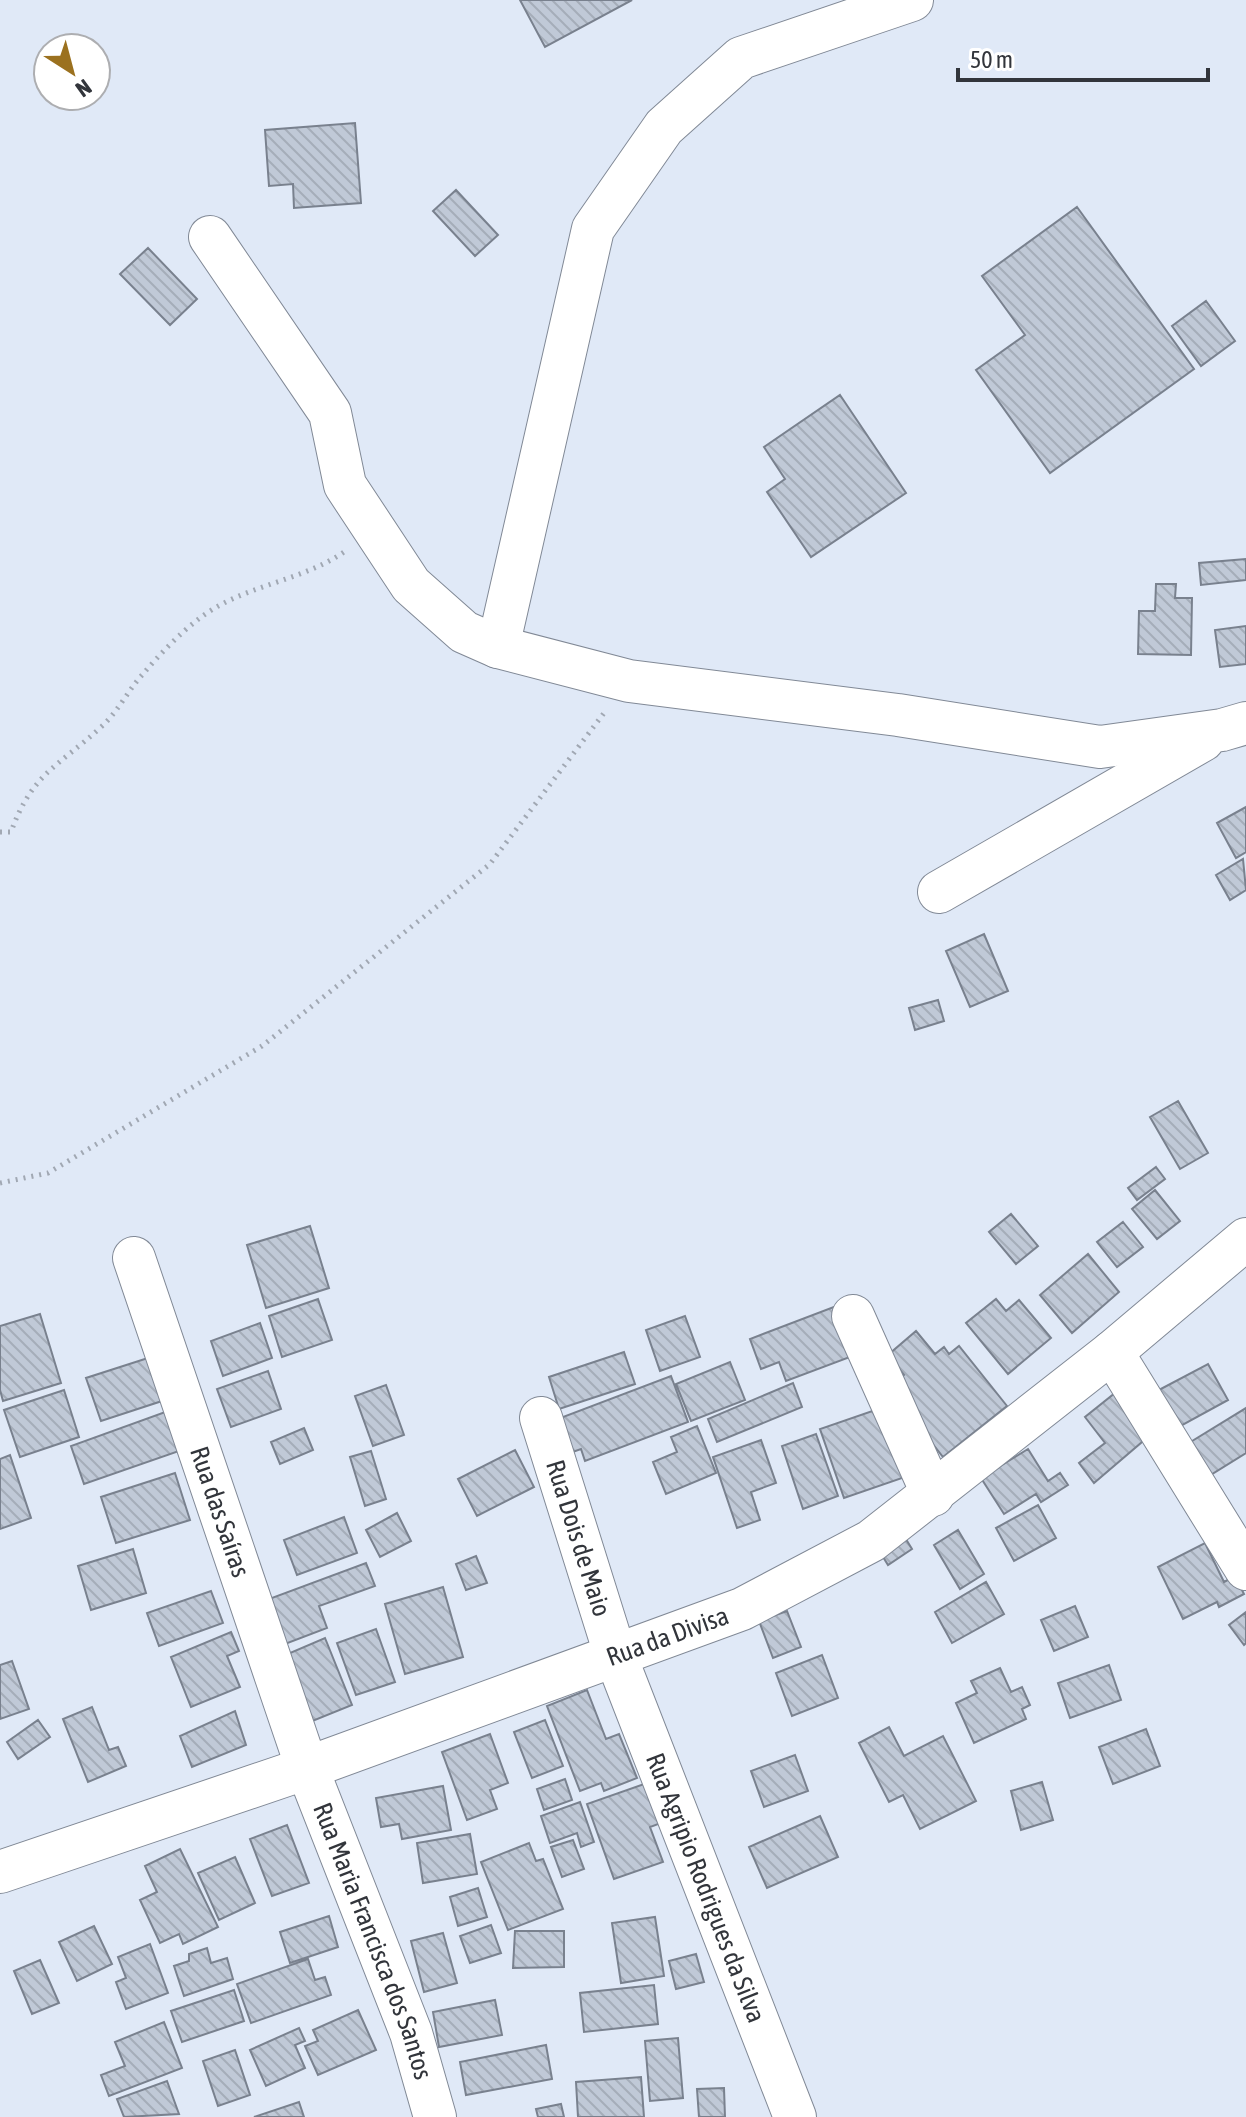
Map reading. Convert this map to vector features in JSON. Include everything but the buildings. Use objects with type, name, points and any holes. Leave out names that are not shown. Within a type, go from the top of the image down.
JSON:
[{"type":"street","points":[[498,647],[593,229],[664,127],[741,58],[912,0]]},
{"type":"street","points":[[210,237],[330,413],[345,485],[411,585],[464,632],[498,647],[629,681],[898,715],[1100,747],[1234,726]]},
{"type":"street","points":[[939,892],[1234,726]]},
{"type":"street","name":"Rua da Divisa","points":[[4,1859],[307,1768],[742,1609],[871,1541],[1112,1352],[1246,1239]]},
{"type":"street","name":"Rua das Saíras","points":[[134,1258],[307,1768]]},
{"type":"street","points":[[853,1316],[933,1495]]},
{"type":"street","points":[[1112,1352],[1246,1569]]},
{"type":"street","name":"Rua Dois de Maio","points":[[541,1418],[616,1657]]},
{"type":"street","name":"Rua Agripio Rodrigues da Silva","points":[[616,1657],[795,2117]]},
{"type":"street","name":"Rua Maria Francisca dos Santos","points":[[307,1768],[411,2033],[435,2117]]},
{"type":"path","points":[[0,832],[11,832],[21,805],[54,763],[103,726],[142,674],[201,617],[259,588],[319,569],[375,531]]},
{"type":"path","points":[[0,1183],[48,1173],[262,1046],[478,874],[490,864],[629,681]]}]
